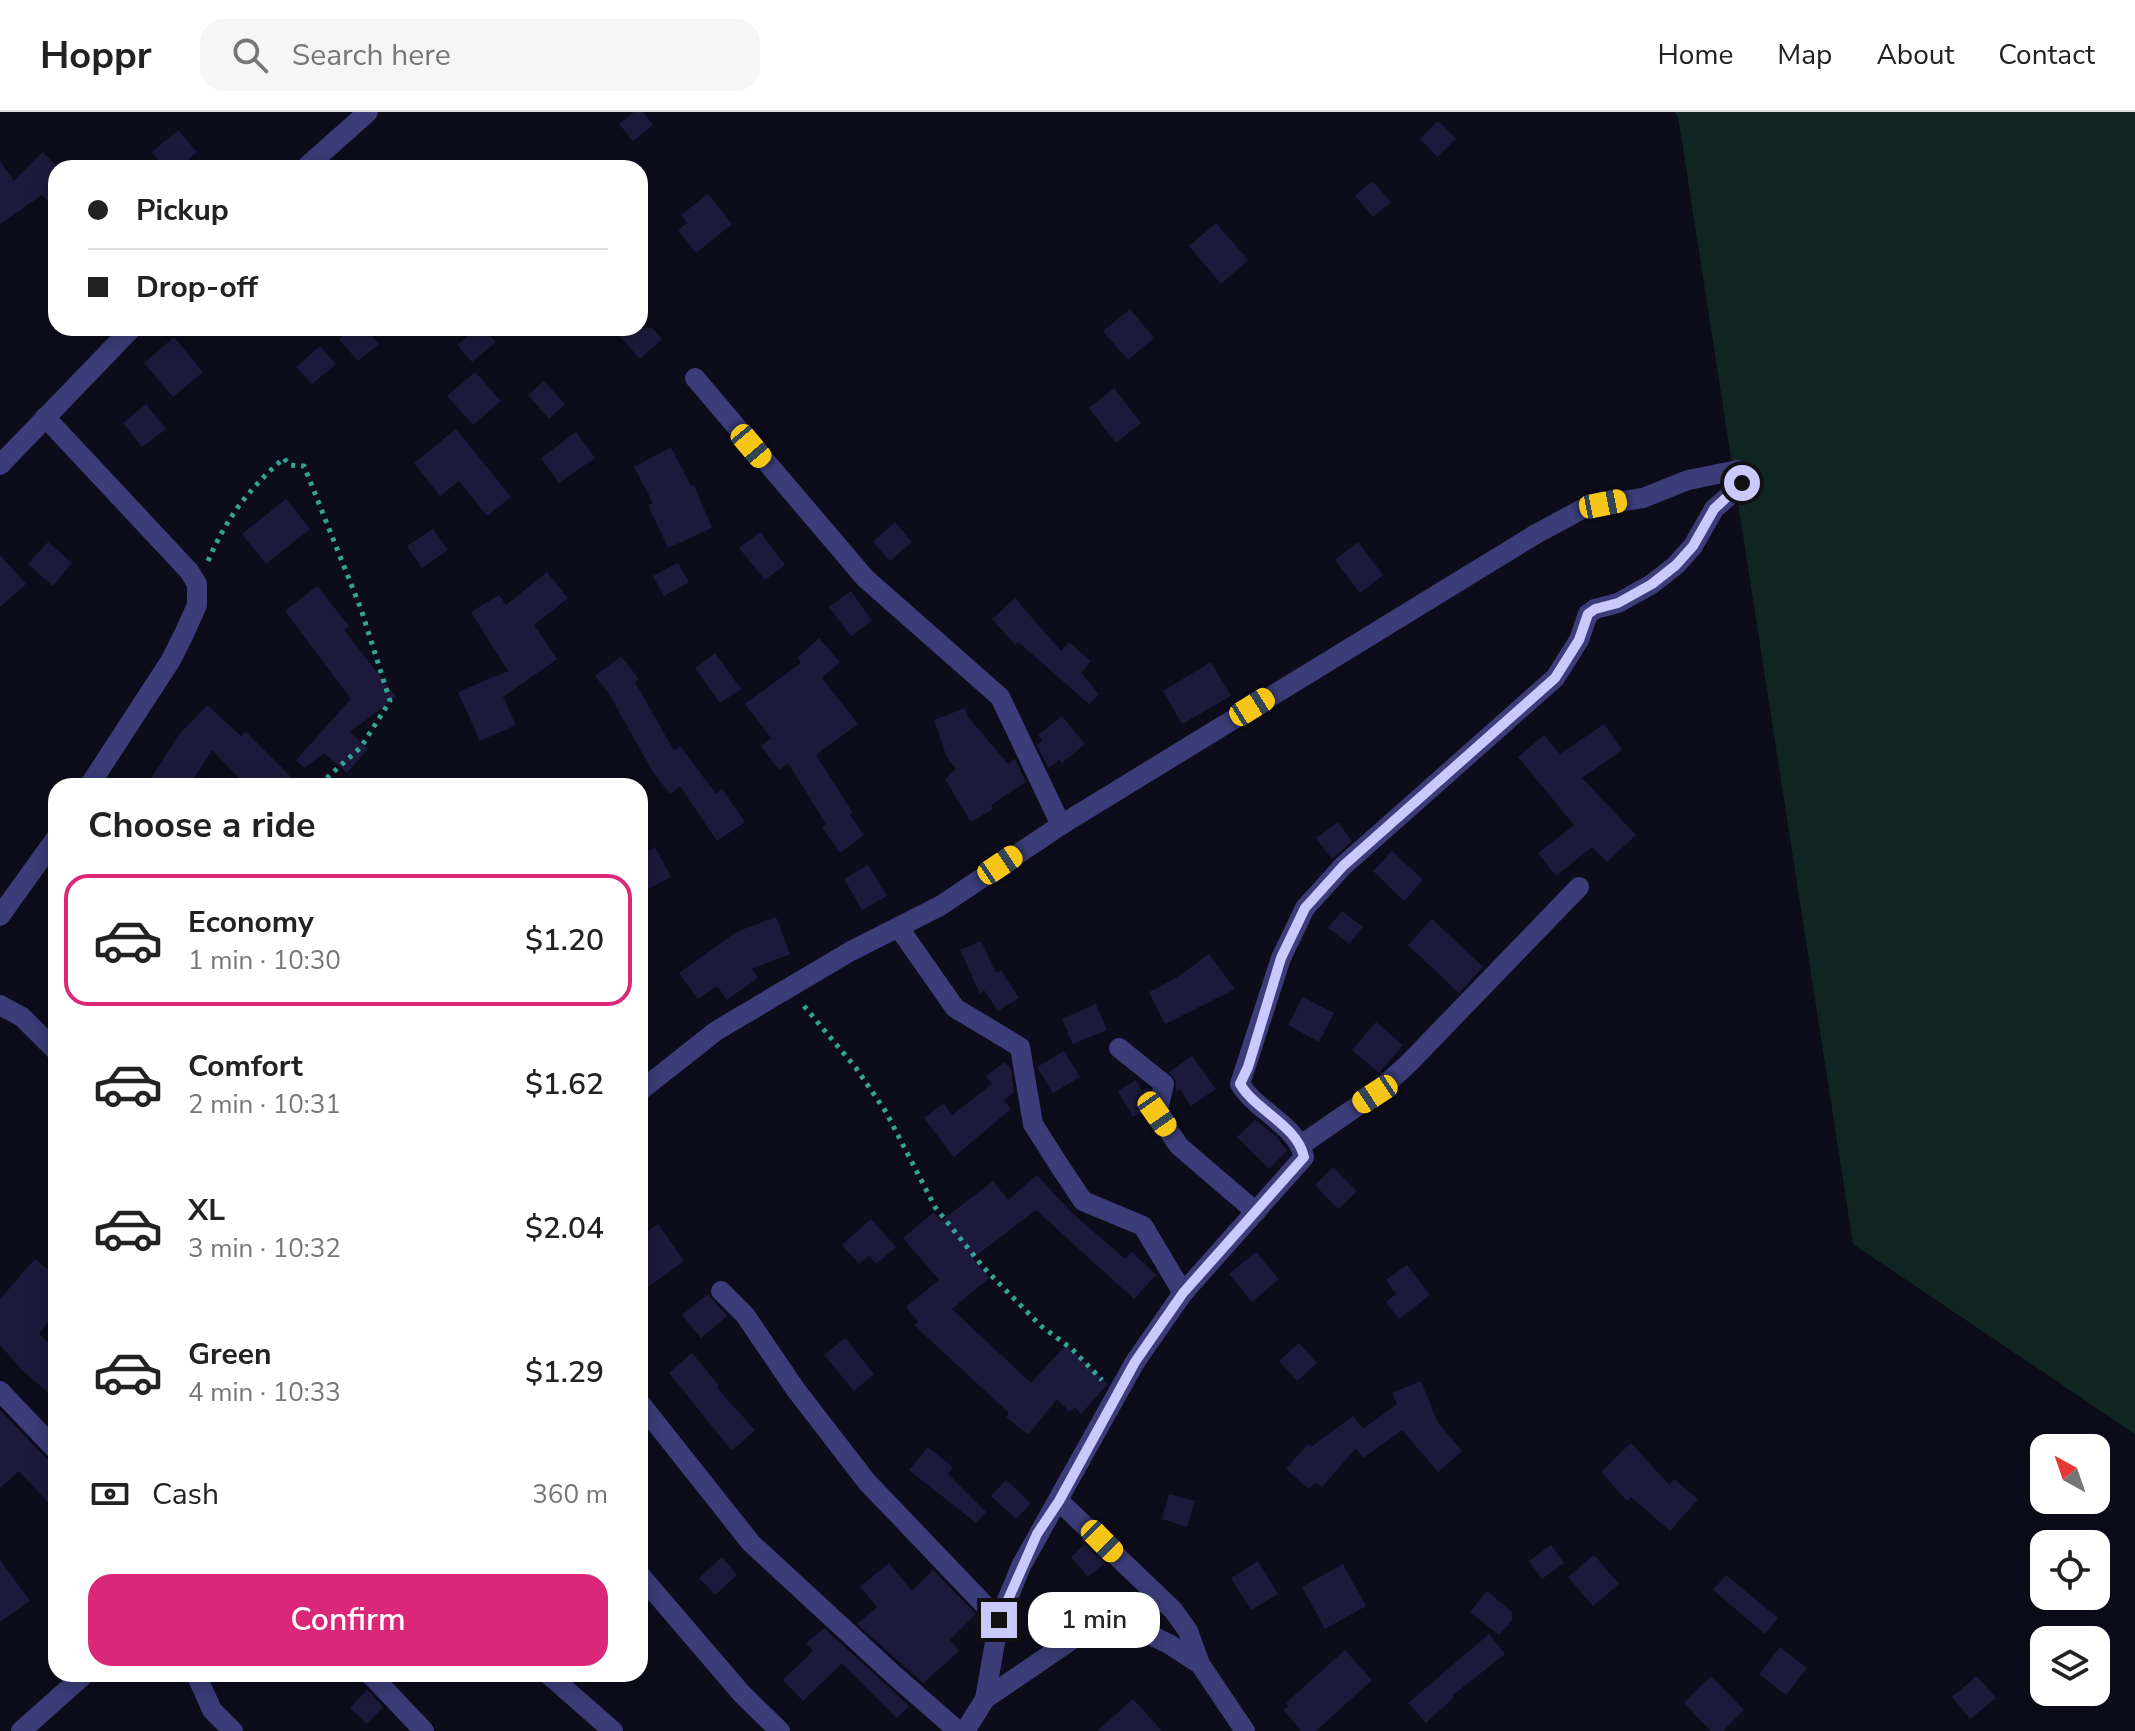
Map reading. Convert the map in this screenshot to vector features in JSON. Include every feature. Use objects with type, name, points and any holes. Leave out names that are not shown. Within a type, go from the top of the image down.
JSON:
[{"type":"street","points":[[314,160],[368,112]]},
{"type":"street","points":[[0,465],[124,336]]},
{"type":"street","points":[[695,378],[865,578],[1000,697],[1061,825]]},
{"type":"street","points":[[45,417],[189,571],[197,584],[197,605],[171,660],[94,778]]},
{"type":"street","points":[[648,1085],[716,1031],[851,951],[940,906],[1061,825],[1536,534],[1586,507],[1643,498],[1688,480],[1738,470],[1744,473],[1746,478],[1714,509],[1693,546],[1676,565],[1642,590],[1588,614],[1579,640],[1555,678],[1343,866],[1305,908],[1281,958],[1240,1084],[1249,1098],[1301,1145],[1304,1157],[1183,1293],[1135,1362],[1059,1501],[1031,1545],[999,1620],[985,1699],[965,1731]]},
{"type":"street","points":[[0,916],[48,849]]},
{"type":"street","points":[[1301,1145],[1375,1094],[1398,1073],[1465,1008],[1579,887]]},
{"type":"street","points":[[899,928],[955,1008],[1020,1047],[1033,1124],[1083,1201],[1143,1226],[1183,1293]]},
{"type":"street","points":[[0,1005],[22,1017],[48,1043]]},
{"type":"street","points":[[1119,1048],[1164,1084],[1157,1114],[1179,1146],[1256,1212]]},
{"type":"street","points":[[721,1291],[745,1315],[796,1390],[867,1482],[999,1620]]},
{"type":"street","points":[[0,1391],[48,1442]]},
{"type":"street","points":[[648,1413],[751,1543],[958,1731]]},
{"type":"street","points":[[1059,1501],[1173,1610],[1188,1631],[1200,1664],[1245,1731]]},
{"type":"street","points":[[648,1584],[742,1694],[780,1731]]},
{"type":"street","points":[[985,1699],[1089,1628],[1110,1624],[1142,1631],[1200,1664]]},
{"type":"street","points":[[21,1731],[76,1682]]},
{"type":"street","points":[[200,1682],[212,1710],[233,1731]]},
{"type":"street","points":[[378,1682],[424,1731]]},
{"type":"street","points":[[557,1682],[613,1731]]},
{"type":"path","points":[[197,584],[232,511],[257,482],[284,458],[289,465],[304,466],[361,609],[390,701],[361,747],[327,778]]},
{"type":"path","points":[[789,988],[856,1068],[886,1112],[935,1207],[984,1268],[1041,1326],[1072,1349],[1100,1376],[1113,1402]]},
{"type":"green space","points":[[1675,112],[2135,112],[2135,1434],[1853,1244]]},
{"type":"building","points":[[634,112],[643,112],[653,125],[633,141],[619,124]]},
{"type":"building","points":[[1438,121],[1456,139],[1437,157],[1420,139]]},
{"type":"building","points":[[178,130],[197,152],[188,160],[158,160],[152,152]]},
{"type":"building","points":[[43,152],[50,160],[48,160],[48,201],[42,195],[0,224],[0,161],[14,181]]},
{"type":"building","points":[[1372,181],[1391,202],[1373,217],[1355,196]]},
{"type":"building","points":[[708,194],[732,224],[696,253],[678,230],[687,223],[681,215]]},
{"type":"building","points":[[1216,223],[1248,260],[1221,284],[1189,246]]},
{"type":"building","points":[[1130,309],[1154,338],[1128,360],[1103,331]]},
{"type":"building","points":[[648,328],[652,328],[662,339],[640,359],[619,336],[648,336]]},
{"type":"building","points":[[343,336],[372,336],[379,344],[358,361],[339,339]]},
{"type":"building","points":[[468,336],[491,336],[496,342],[472,362],[457,345]]},
{"type":"building","points":[[174,337],[203,372],[173,397],[144,363]]},
{"type":"building","points":[[320,346],[336,364],[312,384],[296,367]]},
{"type":"building","points":[[475,372],[501,401],[473,425],[447,396]]},
{"type":"building","points":[[544,381],[565,404],[549,419],[528,395]]},
{"type":"building","points":[[1114,388],[1141,423],[1116,443],[1089,408]]},
{"type":"building","points":[[146,404],[166,429],[142,447],[123,423]]},
{"type":"building","points":[[456,429],[511,497],[487,516],[459,481],[440,496],[414,463]]},
{"type":"building","points":[[576,432],[595,458],[559,483],[541,458]]},
{"type":"building","points":[[671,447],[691,486],[694,485],[712,528],[668,548],[648,505],[653,503],[634,467]]},
{"type":"building","points":[[286,499],[310,529],[266,564],[242,534]]},
{"type":"building","points":[[895,522],[912,542],[890,561],[873,542]]},
{"type":"building","points":[[433,529],[448,550],[422,568],[407,546]]},
{"type":"building","points":[[760,532],[785,565],[765,580],[739,548]]},
{"type":"building","points":[[48,542],[72,563],[53,586],[28,564]]},
{"type":"building","points":[[1358,542],[1383,575],[1360,593],[1335,560]]},
{"type":"building","points":[[0,555],[26,584],[0,607]]},
{"type":"building","points":[[678,563],[689,582],[664,596],[653,576]]},
{"type":"building","points":[[547,572],[568,598],[534,625],[557,659],[503,697],[516,725],[480,741],[458,692],[508,671],[471,612],[499,595],[506,605]]},
{"type":"building","points":[[317,586],[349,626],[344,630],[396,697],[350,732],[368,749],[347,773],[324,753],[304,768],[296,760],[351,699],[285,611]]},
{"type":"building","points":[[851,591],[872,621],[851,636],[829,607]]},
{"type":"building","points":[[1015,598],[1061,651],[1069,642],[1091,661],[1081,673],[1099,694],[1089,704],[1018,642],[1015,645],[992,619]]},
{"type":"building","points":[[819,638],[840,662],[822,678],[858,724],[816,755],[864,835],[840,853],[822,827],[826,824],[788,763],[779,770],[761,746],[771,738],[745,704],[801,663],[797,658]]},
{"type":"building","points":[[715,653],[741,689],[720,703],[695,668]]},
{"type":"building","points":[[621,656],[639,679],[635,682],[674,751],[680,746],[716,794],[722,789],[745,822],[717,841],[680,786],[670,794],[651,769],[608,692],[595,676]]},
{"type":"building","points":[[1211,662],[1231,696],[1182,724],[1163,691]]},
{"type":"building","points":[[207,705],[241,736],[246,732],[292,778],[239,778],[212,750],[194,778],[151,778],[178,736]]},
{"type":"building","points":[[965,708],[968,717],[1008,764],[1015,759],[1026,782],[991,805],[993,809],[971,822],[945,779],[956,769],[947,758],[934,720]]},
{"type":"building","points":[[1062,716],[1085,744],[1062,763],[1059,760],[1048,768],[1037,745],[1043,740],[1038,735]]},
{"type":"building","points":[[1604,724],[1622,750],[1582,778],[1636,835],[1607,862],[1592,847],[1556,876],[1538,853],[1574,825],[1518,757],[1544,735],[1560,754]]},
{"type":"building","points":[[1338,822],[1352,841],[1332,859],[1316,838]]},
{"type":"building","points":[[655,847],[671,877],[648,889],[648,850]]},
{"type":"building","points":[[1392,851],[1423,880],[1404,901],[1373,871]]},
{"type":"building","points":[[868,865],[887,896],[862,910],[844,879]]},
{"type":"building","points":[[1342,911],[1363,927],[1349,944],[1328,928]]},
{"type":"building","points":[[776,917],[790,954],[752,969],[758,978],[727,1000],[717,986],[698,999],[679,973],[736,932]]},
{"type":"building","points":[[1432,919],[1483,967],[1459,993],[1408,945]]},
{"type":"building","points":[[981,941],[996,973],[1001,970],[1019,998],[998,1011],[984,990],[980,994],[960,950]]},
{"type":"building","points":[[1209,954],[1235,989],[1165,1024],[1149,992],[1176,978]]},
{"type":"building","points":[[1303,997],[1334,1013],[1319,1042],[1288,1025]]},
{"type":"building","points":[[1096,1004],[1107,1030],[1073,1044],[1062,1019]]},
{"type":"building","points":[[1376,1022],[1403,1045],[1379,1073],[1352,1050]]},
{"type":"building","points":[[1064,1051],[1080,1077],[1053,1093],[1037,1067]]},
{"type":"building","points":[[1192,1056],[1216,1089],[1191,1106],[1180,1089],[1176,1092],[1176,1081],[1169,1072]]},
{"type":"building","points":[[1005,1062],[1011,1069],[1014,1092],[1004,1100],[1011,1109],[954,1157],[924,1118],[944,1103],[952,1115],[992,1084],[986,1076]]},
{"type":"building","points":[[1136,1080],[1142,1091],[1147,1087],[1149,1089],[1144,1110],[1133,1117],[1118,1091]]},
{"type":"building","points":[[1255,1120],[1276,1136],[1287,1151],[1269,1169],[1237,1137]]},
{"type":"building","points":[[1333,1167],[1357,1191],[1338,1209],[1315,1185]]},
{"type":"building","points":[[1037,1175],[1070,1211],[1125,1259],[1132,1252],[1156,1275],[1134,1299],[1036,1210],[973,1258],[989,1278],[952,1309],[1031,1383],[1066,1345],[1108,1384],[1081,1414],[1075,1407],[1070,1412],[1057,1399],[1028,1435],[1006,1417],[1009,1413],[914,1325],[918,1322],[906,1307],[939,1280],[903,1238],[934,1212],[941,1221],[993,1181],[1008,1200]]},
{"type":"building","points":[[871,1219],[896,1247],[876,1264],[869,1256],[859,1264],[842,1245]]},
{"type":"building","points":[[658,1224],[684,1261],[648,1287],[648,1231]]},
{"type":"building","points":[[1256,1252],[1279,1279],[1252,1302],[1229,1274]]},
{"type":"building","points":[[35,1259],[48,1270],[48,1322],[39,1334],[48,1342],[48,1392],[24,1372],[0,1345],[0,1299]]},
{"type":"building","points":[[1407,1265],[1430,1295],[1399,1319],[1386,1302],[1396,1294],[1386,1280]]},
{"type":"building","points":[[708,1294],[727,1316],[701,1338],[682,1315]]},
{"type":"building","points":[[845,1338],[874,1374],[854,1391],[824,1355]]},
{"type":"building","points":[[1299,1343],[1317,1363],[1297,1381],[1279,1361]]},
{"type":"building","points":[[692,1353],[719,1386],[717,1388],[755,1430],[732,1451],[669,1373]]},
{"type":"building","points":[[1421,1381],[1438,1423],[1462,1451],[1438,1472],[1402,1430],[1363,1458],[1356,1448],[1322,1487],[1316,1482],[1309,1489],[1286,1469],[1308,1444],[1311,1447],[1353,1416],[1363,1429],[1397,1404],[1392,1393]]},
{"type":"building","points":[[0,1410],[48,1459],[48,1502],[19,1471],[0,1488]]},
{"type":"building","points":[[1631,1443],[1669,1485],[1674,1479],[1698,1499],[1670,1531],[1631,1497],[1627,1501],[1601,1472]]},
{"type":"building","points":[[928,1447],[953,1467],[948,1474],[986,1512],[976,1523],[909,1470]]},
{"type":"building","points":[[1006,1480],[1031,1503],[1016,1519],[991,1496]]},
{"type":"building","points":[[1169,1494],[1195,1501],[1187,1527],[1162,1519]]},
{"type":"building","points":[[1085,1544],[1105,1563],[1088,1577],[1071,1557]]},
{"type":"building","points":[[1551,1545],[1564,1563],[1542,1579],[1529,1561]]},
{"type":"building","points":[[1594,1555],[1619,1584],[1593,1606],[1568,1577]]},
{"type":"building","points":[[722,1557],[737,1575],[715,1595],[699,1578]]},
{"type":"building","points":[[0,1560],[30,1601],[0,1622]]},
{"type":"building","points":[[1258,1561],[1278,1594],[1251,1610],[1231,1578]]},
{"type":"building","points":[[889,1563],[912,1591],[933,1570],[976,1614],[950,1640],[959,1651],[923,1683],[857,1624],[877,1607],[860,1587]]},
{"type":"building","points":[[1343,1564],[1366,1606],[1325,1629],[1302,1587]]},
{"type":"building","points":[[1726,1575],[1778,1618],[1765,1634],[1713,1590]]},
{"type":"building","points":[[1487,1591],[1512,1612],[1512,1620],[1499,1635],[1470,1612]]},
{"type":"building","points":[[824,1628],[909,1706],[897,1718],[842,1663],[803,1701],[783,1680],[813,1651],[806,1643]]},
{"type":"building","points":[[1489,1634],[1505,1654],[1453,1695],[1426,1723],[1408,1703]]},
{"type":"building","points":[[1780,1647],[1807,1668],[1786,1695],[1759,1674]]},
{"type":"building","points":[[1345,1650],[1372,1680],[1316,1731],[1301,1731],[1284,1710],[1288,1706],[1286,1703]]},
{"type":"building","points":[[1711,1676],[1744,1710],[1723,1731],[1711,1731],[1684,1703]]},
{"type":"building","points":[[1977,1676],[1996,1698],[1970,1719],[1952,1697]]},
{"type":"building","points":[[367,1689],[383,1707],[367,1724],[350,1708]]},
{"type":"building","points":[[1133,1699],[1162,1731],[1097,1731]]},
{"type":"route","points":[[999,1620],[1037,1534],[1059,1501],[1135,1362],[1183,1293],[1304,1157],[1301,1145],[1249,1098],[1240,1084],[1281,958],[1305,908],[1343,866],[1555,678],[1579,640],[1588,614],[1618,603],[1652,584],[1676,565],[1693,546],[1714,509],[1742,483]]}]
